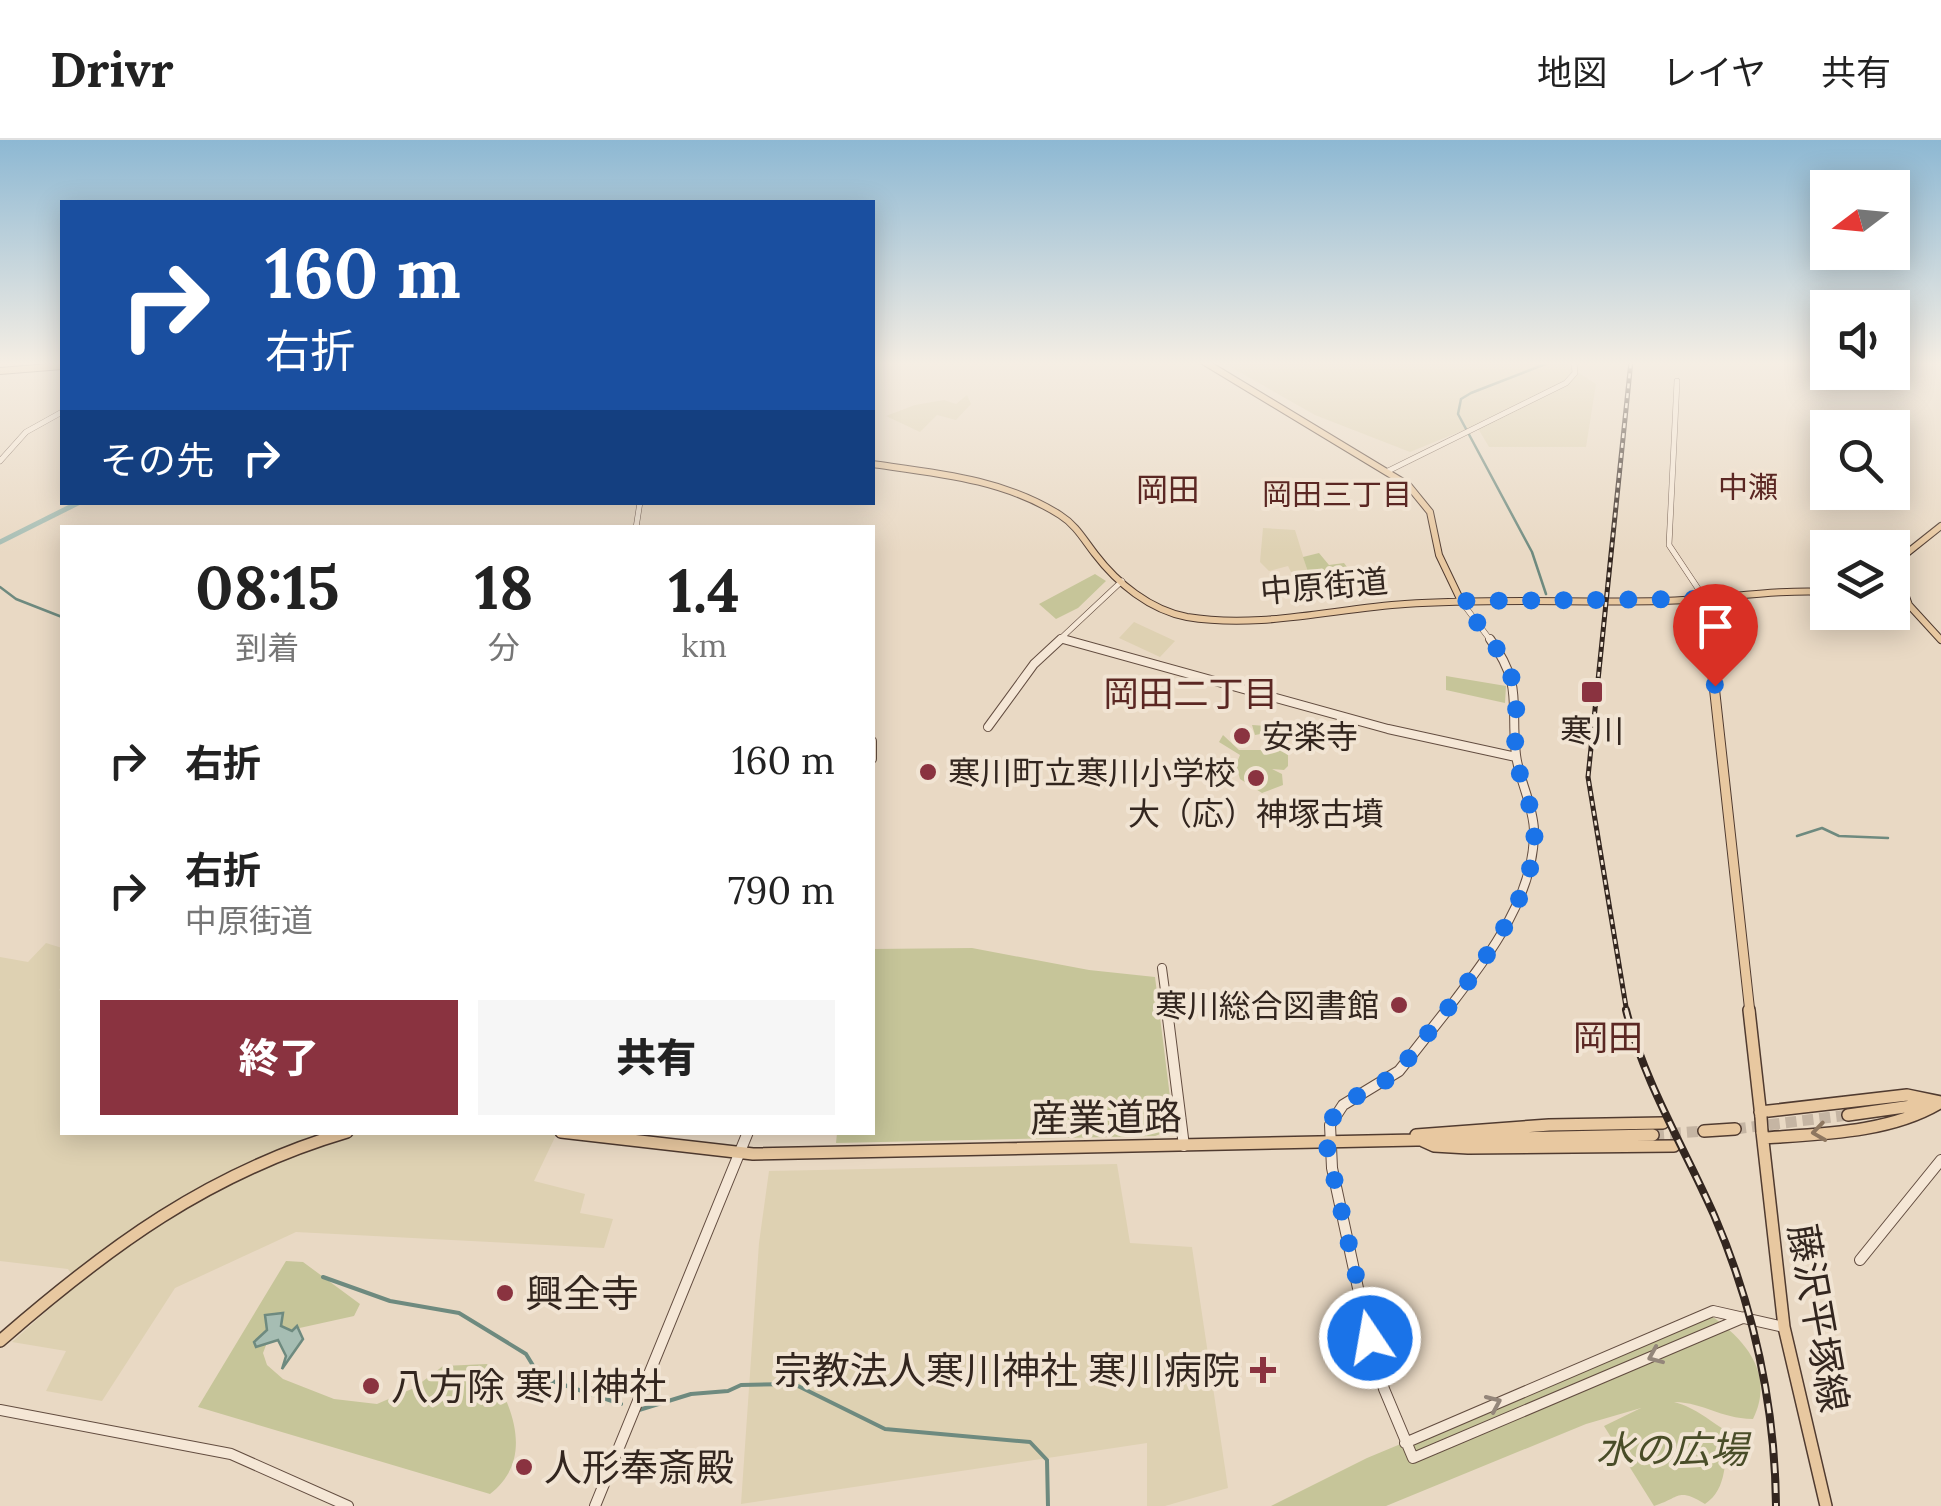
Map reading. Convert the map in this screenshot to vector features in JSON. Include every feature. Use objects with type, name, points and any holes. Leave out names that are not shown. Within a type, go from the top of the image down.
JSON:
[{"type":"main road","points":[[1310,425],[1388,471],[1425,504],[1439,555],[1461,601]]},
{"type":"main road","name":"中原街道","points":[[875,464],[988,483],[1031,500],[1063,516],[1122,581],[1155,606],[1199,618],[1317,614],[1461,601],[1704,599],[1810,591]]},
{"type":"main road","points":[[1910,551],[1941,526]]},
{"type":"main road","points":[[1704,599],[1760,1114],[1907,1096],[1941,1102]]},
{"type":"main road","points":[[1910,605],[1941,640]]},
{"type":"main road","points":[[1848,1115],[1941,1102]]},
{"type":"main road","points":[[1762,1135],[1871,1125],[1930,1112],[1941,1102]]},
{"type":"main road","name":"藤沢平塚線","points":[[1760,1114],[1784,1326],[1826,1506]]},
{"type":"main road","points":[[1388,1141],[1462,1130],[1663,1123]]},
{"type":"main road","points":[[1704,1132],[1735,1128]]},
{"type":"main road","points":[[0,1340],[72,1277],[172,1206],[261,1160],[337,1135]]},
{"type":"main road","name":"産業道路","points":[[585,1135],[740,1154],[1653,1135]]},
{"type":"main road","points":[[1421,1140],[1434,1146],[1468,1148],[1674,1146]]},
{"type":"street","points":[[0,461],[26,432],[39,425]]},
{"type":"street","points":[[1388,471],[1482,425]]},
{"type":"street","points":[[1675,425],[1669,544],[1704,599]]},
{"type":"street","points":[[988,727],[1019,681],[1122,581]]},
{"type":"street","points":[[1461,601],[1497,649],[1512,680],[1516,757],[1535,832],[1530,876],[1522,899],[1399,1071],[1384,1084],[1342,1104],[1332,1115],[1326,1142],[1377,1370],[1405,1443],[1413,1458],[1744,1317]]},
{"type":"street","points":[[1060,638],[1388,729],[1516,757]]},
{"type":"street","points":[[1162,968],[1184,1146]]},
{"type":"street","points":[[595,1506],[747,1135]]},
{"type":"street","points":[[1860,1260],[1941,1160]]},
{"type":"street","points":[[1405,1443],[1540,1382],[1719,1310],[1784,1326]]},
{"type":"street","points":[[1719,1310],[1728,1324]]},
{"type":"street","points":[[0,1410],[231,1454],[348,1506]]},
{"type":"shaded area","points":[[905,425],[927,425],[920,432]]},
{"type":"shaded area","points":[[1340,425],[1590,425],[1586,447],[1489,447],[1476,425],[1410,452]]},
{"type":"shaded area","points":[[1263,528],[1295,530],[1308,572],[1291,572],[1288,566],[1269,571],[1260,562]]},
{"type":"shaded area","points":[[1134,622],[1175,641],[1160,657],[1119,638]]},
{"type":"shaded area","points":[[46,943],[60,947],[60,1135],[556,1135],[534,1181],[585,1194],[580,1213],[613,1219],[604,1248],[296,1232],[175,1288],[102,1401],[46,1391],[66,1351],[12,1342],[78,1283],[68,1269],[0,1261],[0,957],[28,962]]},
{"type":"shaded area","points":[[1117,1164],[1130,1243],[1192,1247],[1228,1488],[1165,1506],[1147,1506],[1147,1443],[741,1504],[759,1243],[769,1171]]},
{"type":"shaded area","points":[[283,1313],[281,1326],[292,1331],[297,1326],[303,1339],[282,1369],[286,1356],[278,1340],[256,1347],[254,1342],[267,1330],[265,1315]]},
{"type":"green space","points":[[1319,553],[1329,565],[1344,563],[1358,581],[1374,582],[1322,584],[1308,572],[1303,557]]},
{"type":"green space","points":[[1095,574],[1106,581],[1078,608],[1056,619],[1039,604]]},
{"type":"green space","points":[[1446,676],[1506,686],[1505,703],[1446,690]]},
{"type":"green space","points":[[1252,725],[1286,727],[1288,733],[1278,741],[1288,751],[1288,766],[1284,770],[1272,769],[1282,774],[1283,785],[1262,793],[1240,779],[1236,765],[1240,755],[1219,742],[1223,735],[1239,750],[1263,750],[1269,737],[1266,733],[1255,735]]},
{"type":"green space","points":[[972,948],[1089,970],[1155,977],[1174,1129],[1155,1136],[836,1143],[837,1135],[875,1135],[875,949]]},
{"type":"green space","points":[[286,1261],[303,1262],[360,1304],[354,1316],[295,1329],[268,1340],[263,1353],[267,1365],[283,1379],[334,1399],[377,1404],[414,1388],[443,1366],[487,1364],[511,1414],[516,1449],[504,1480],[490,1494],[198,1407]]},
{"type":"green space","name":"水の広場","points":[[1710,1315],[1745,1347],[1759,1373],[1761,1387],[1753,1419],[1674,1402],[1730,1433],[1722,1481],[1705,1504],[1683,1495],[1654,1506],[1604,1426],[1641,1408],[1586,1424],[1386,1506],[1271,1506],[1367,1458]]},
{"type":"waterway","points":[[1464,425],[1532,552],[1546,594]]},
{"type":"waterway","points":[[0,542],[74,505]]},
{"type":"waterway","points":[[0,587],[16,599],[60,616]]},
{"type":"waterway","points":[[1797,836],[1822,828],[1839,836],[1888,838]]},
{"type":"waterway","points":[[323,1277],[390,1301],[459,1313],[526,1354],[540,1377],[621,1404]]},
{"type":"waterway","points":[[639,1410],[691,1394],[728,1391],[741,1385],[794,1384],[885,1429],[1030,1442],[1047,1460],[1048,1506]]},
{"type":"tunnel","points":[[1735,1129],[1848,1115]]},
{"type":"tunnel","points":[[1653,1135],[1704,1131]]},
{"type":"railway","points":[[1624,425],[1588,777],[1627,1013]]},
{"type":"railway","points":[[1626,1010],[1643,1063],[1714,1215],[1751,1321],[1772,1431],[1776,1506]]},
{"type":"place","name":"寒川","points":[[1592,692]]},
{"type":"place","name":"安楽寺","points":[[1242,736]]},
{"type":"place","name":"寒川町立寒川小学校","points":[[928,772]]},
{"type":"place","name":"大（応）神塚古墳","points":[[1256,778]]},
{"type":"place","name":"寒川総合図書館","points":[[1399,1005]]},
{"type":"place","name":"興全寺","points":[[505,1293]]},
{"type":"place","name":"宗教法人寒川神社 寒川病院","points":[[1263,1370]]},
{"type":"place","name":"八方除 寒川神社","points":[[371,1386]]},
{"type":"place","name":"人形奉斎殿","points":[[524,1467]]},
{"type":"district","name":"中瀬","points":[[1748,487]]},
{"type":"district","name":"岡田","points":[[1168,489]]},
{"type":"district","name":"岡田三丁目","points":[[1337,494]]},
{"type":"district","name":"岡田二丁目","points":[[1191,693]]},
{"type":"district","name":"岡田","points":[[1608,1037]]},
{"type":"route","points":[[1370,1338],[1326,1142],[1328,1123],[1342,1104],[1384,1084],[1399,1071],[1514,914],[1534,858],[1531,810],[1516,757],[1516,698],[1512,680],[1497,649],[1461,601],[1704,599],[1715,686]]}]
